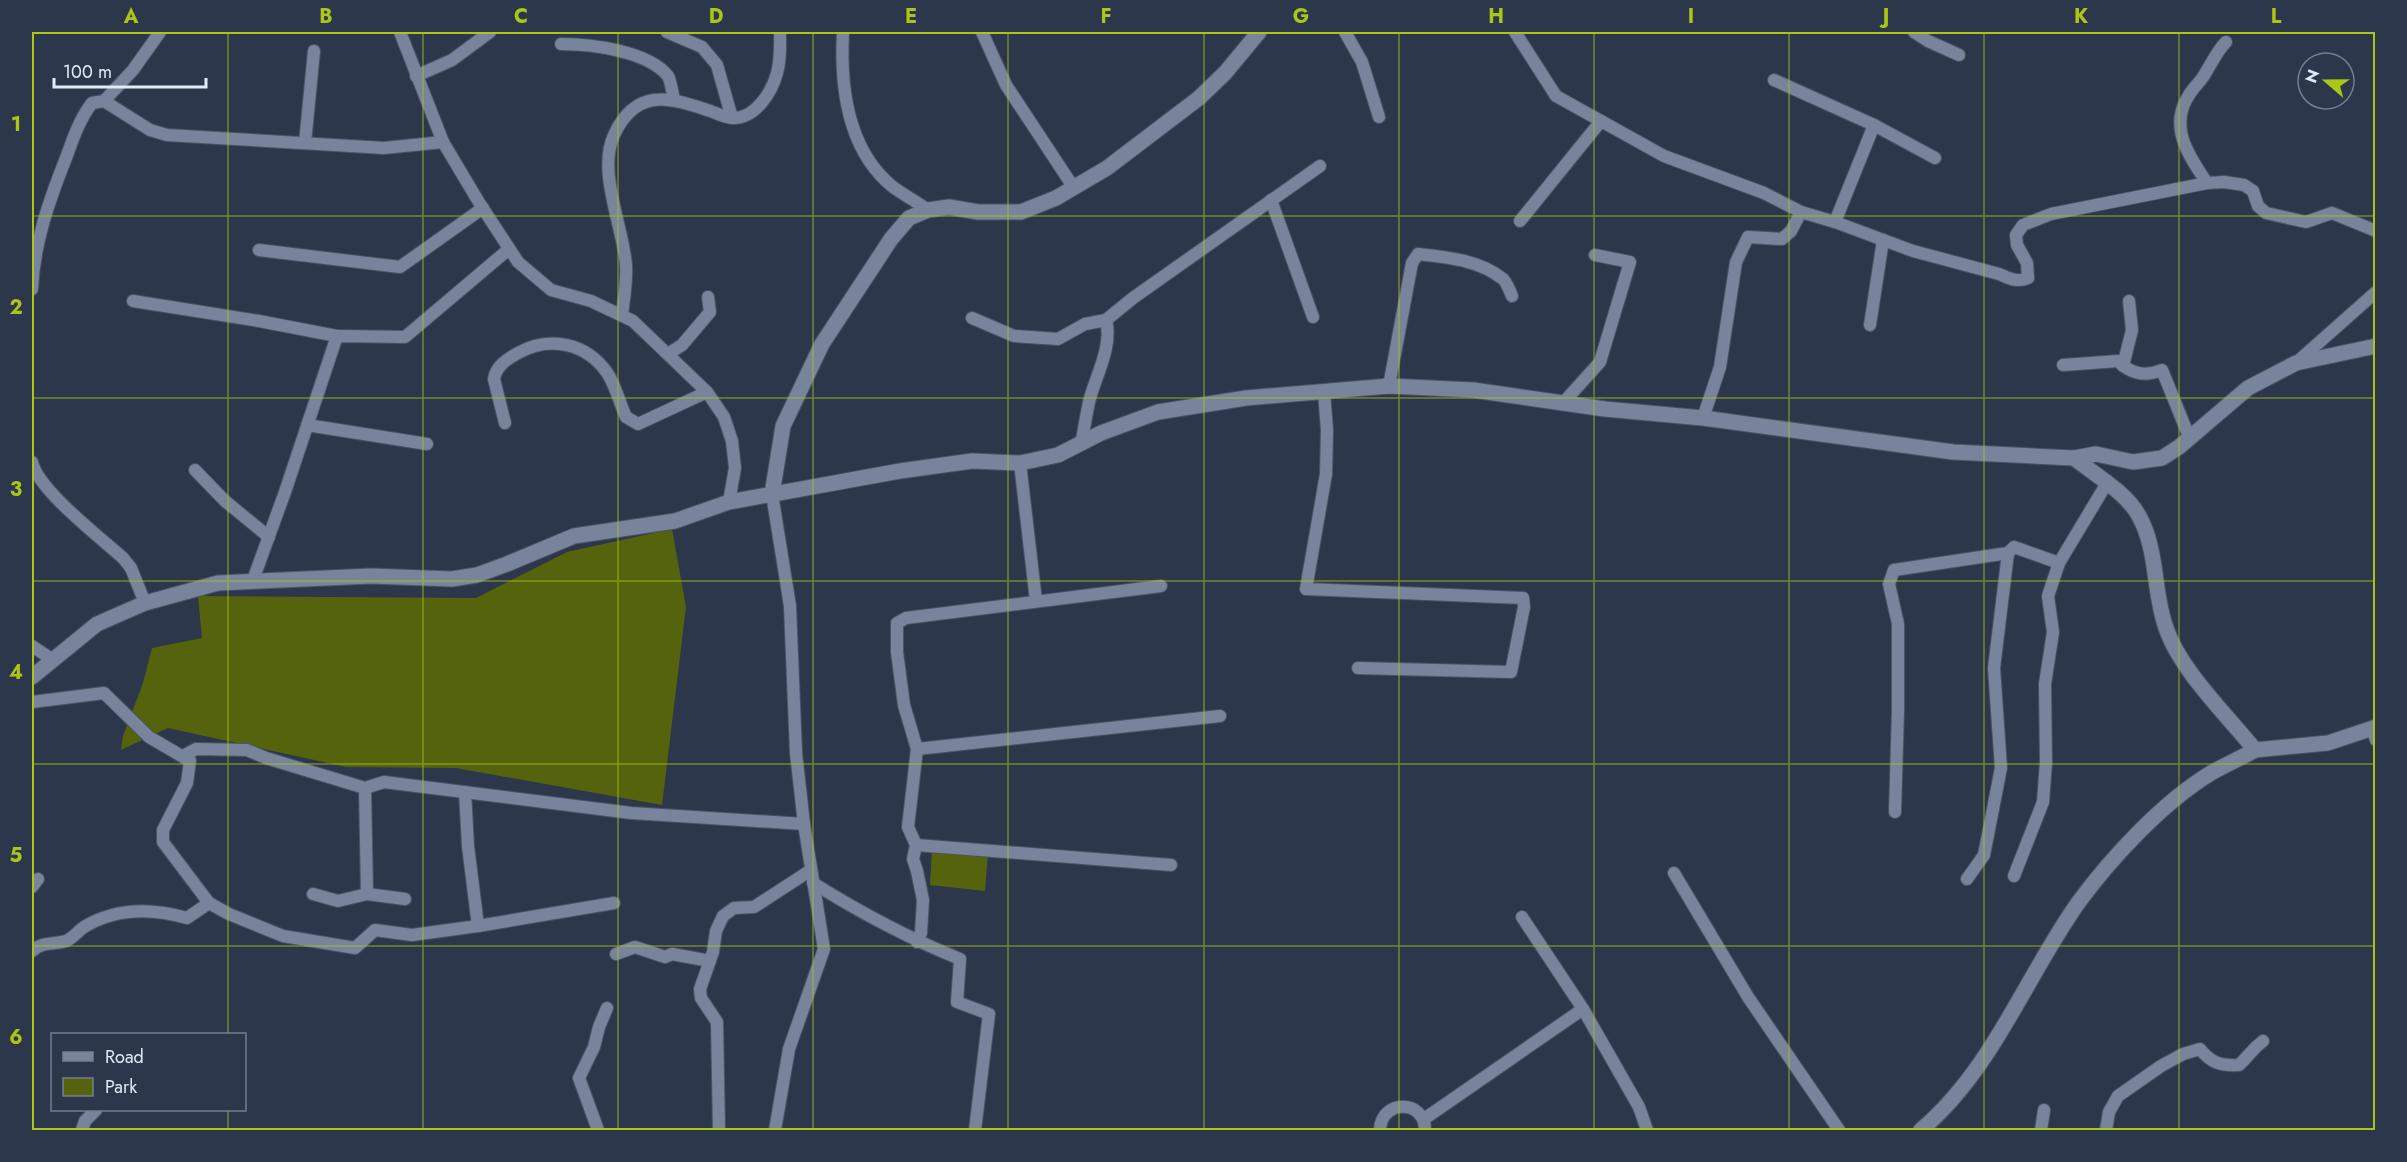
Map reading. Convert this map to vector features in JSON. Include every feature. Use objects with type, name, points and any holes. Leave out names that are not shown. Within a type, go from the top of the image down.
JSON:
[{"type":"street","points":[[32,289],[33,260],[48,202],[82,116],[92,103],[104,101],[133,70],[160,32]]},
{"type":"street","points":[[400,32],[443,142],[518,262],[551,290],[591,301],[633,321],[707,392],[723,417],[732,441],[735,468],[729,502]]},
{"type":"street","points":[[416,76],[452,60],[490,32]]},
{"type":"street","points":[[667,32],[702,47],[717,64],[732,118]]},
{"type":"street","points":[[622,315],[626,263],[611,185],[608,151],[615,132],[631,111],[650,99],[674,99],[732,118],[748,116],[759,106],[777,73],[780,32]]},
{"type":"street","points":[[843,32],[842,61],[850,123],[868,161],[893,186],[928,210]]},
{"type":"street","points":[[981,32],[1006,85],[1074,188]]},
{"type":"street","points":[[775,1131],[789,1049],[824,949],[804,824],[796,753],[791,615],[771,495],[783,426],[822,344],[891,239],[909,218],[928,210],[949,207],[978,212],[1020,212],[1056,198],[1107,168],[1199,98],[1225,73],[1259,32]]},
{"type":"street","points":[[1345,32],[1362,62],[1379,117]]},
{"type":"street","points":[[1515,32],[1556,96],[1664,156],[1764,193],[1801,212],[1913,251],[2021,281],[2028,278],[2027,263],[2017,245],[2016,235],[2024,225],[2051,214],[2207,183],[2224,182],[2244,185],[2253,191],[2258,206],[2266,213],[2306,222],[2332,213],[2376,231]]},
{"type":"street","points":[[1914,32],[1959,55]]},
{"type":"street","points":[[2207,183],[2186,152],[2180,128],[2180,114],[2188,96],[2226,42]]},
{"type":"street","points":[[561,44],[618,50],[650,62],[668,77],[674,99]]},
{"type":"street","points":[[305,143],[314,51]]},
{"type":"street","points":[[1774,80],[1874,125],[1935,158]]},
{"type":"street","points":[[104,101],[150,130],[167,135],[384,148],[443,142]]},
{"type":"street","points":[[1520,221],[1601,121]]},
{"type":"street","points":[[1835,222],[1874,125]]},
{"type":"street","points":[[972,318],[1014,336],[1058,339],[1085,324],[1106,320],[1133,298],[1320,166]]},
{"type":"street","points":[[1271,200],[1313,317]]},
{"type":"street","points":[[259,250],[400,267],[483,208]]},
{"type":"street","points":[[1703,418],[1720,367],[1736,262],[1748,237],[1782,239],[1791,231],[1801,212]]},
{"type":"street","points":[[1870,325],[1883,240]]},
{"type":"street","points":[[133,301],[337,336],[405,337],[509,249]]},
{"type":"street","points":[[1389,386],[1412,263],[1418,254],[1454,258],[1471,263],[1504,280],[1512,296]]},
{"type":"street","points":[[1563,403],[1600,362],[1630,262],[1594,255]]},
{"type":"street","points":[[32,677],[97,624],[145,603],[218,583],[371,576],[452,579],[477,575],[574,536],[675,521],[729,502],[900,471],[972,461],[1020,463],[1058,455],[1101,433],[1158,412],[1246,398],[1389,386],[1473,390],[1605,409],[1703,418],[1953,452],[2074,458],[2096,454],[2133,462],[2147,462],[2162,458],[2190,439],[2248,388],[2296,363],[2376,292]]},
{"type":"street","points":[[668,354],[682,345],[710,312],[708,297]]},
{"type":"street","points":[[2123,366],[2132,330],[2129,301]]},
{"type":"street","points":[[1081,444],[1089,401],[1104,353],[1106,320]]},
{"type":"street","points":[[253,580],[337,336]]},
{"type":"street","points":[[505,423],[494,379],[495,372],[501,364],[519,352],[546,342],[558,342],[581,350],[598,363],[609,375],[626,417],[638,424],[707,392]]},
{"type":"street","points":[[2296,363],[2376,346]]},
{"type":"street","points":[[2063,364],[2118,361],[2123,366],[2150,376],[2162,370],[2190,439]]},
{"type":"street","points":[[1324,392],[1327,430],[1326,474],[1306,589],[1522,598],[1524,607],[1511,672],[1358,668]]},
{"type":"street","points":[[308,425],[427,444]]},
{"type":"street","points":[[2074,458],[2107,483],[2139,515],[2150,544],[2165,627],[2180,658],[2255,750]]},
{"type":"street","points":[[32,462],[41,480],[52,493],[127,563],[145,603]]},
{"type":"street","points":[[1020,463],[1036,601]]},
{"type":"street","points":[[195,470],[225,501],[269,537]]},
{"type":"street","points":[[2014,876],[2043,802],[2046,762],[2045,684],[2053,632],[2048,596],[2059,563],[2107,483]]},
{"type":"street","points":[[1895,812],[1898,624],[1889,584],[1894,570],[2008,553],[2014,547],[2059,563]]},
{"type":"street","points":[[1967,879],[1984,855],[2001,768],[1994,668],[2008,553]]},
{"type":"street","points":[[916,942],[921,933],[923,900],[918,871],[913,860],[916,845],[908,827],[917,749],[904,705],[897,652],[897,623],[906,618],[1161,586]]},
{"type":"street","points":[[32,646],[53,660]]},
{"type":"street","points":[[32,702],[104,693],[149,736],[190,761],[187,783],[162,830],[163,842],[209,903],[253,925],[283,936],[355,948],[375,930],[412,935],[478,927],[614,903]]},
{"type":"street","points":[[917,749],[1220,716]]},
{"type":"street","points":[[1922,1131],[1943,1112],[1981,1064],[2079,903],[2126,846],[2169,804],[2210,774],[2255,750],[2328,743],[2374,731]]},
{"type":"street","points":[[183,756],[196,748],[247,750],[365,788],[384,782],[650,815],[804,824]]},
{"type":"street","points":[[365,788],[367,894]]},
{"type":"street","points":[[465,792],[468,846],[478,927]]},
{"type":"street","points":[[916,845],[1171,865]]},
{"type":"street","points":[[718,1131],[717,1022],[701,998],[700,989],[710,961],[716,931],[723,916],[734,908],[754,907],[811,870]]},
{"type":"street","points":[[1674,873],[1748,998],[1839,1131]]},
{"type":"street","points":[[813,883],[866,916],[916,942],[960,959],[957,1002],[988,1014],[975,1131]]},
{"type":"street","points":[[313,894],[338,901],[367,894],[405,899]]},
{"type":"street","points":[[32,951],[40,944],[67,940],[84,927],[115,914],[163,911],[187,918],[209,903]]},
{"type":"street","points":[[1522,917],[1583,1009],[1639,1107],[1647,1131]]},
{"type":"street","points":[[615,954],[635,947],[665,957],[672,954],[710,961]]},
{"type":"street","points":[[598,1131],[579,1078],[594,1047],[607,1008]]},
{"type":"street","points":[[1380,1131],[1386,1113],[1399,1106],[1414,1109],[1425,1125],[1583,1009]]},
{"type":"street","points":[[2106,1131],[2109,1112],[2118,1095],[2161,1066],[2183,1054],[2200,1049],[2208,1060],[2217,1064],[2239,1065],[2247,1059],[2251,1049],[2263,1041]]},
{"type":"street","points":[[2041,1131],[2044,1110]]},
{"type":"street","points":[[82,1131],[85,1121],[95,1111]]},
{"type":"green space","points":[[672,529],[686,607],[662,805],[456,768],[346,767],[168,728],[121,750],[123,736],[143,683],[152,648],[202,638],[198,596],[476,598],[567,552]]},
{"type":"green space","points":[[932,850],[988,853],[985,891],[930,885]]}]
